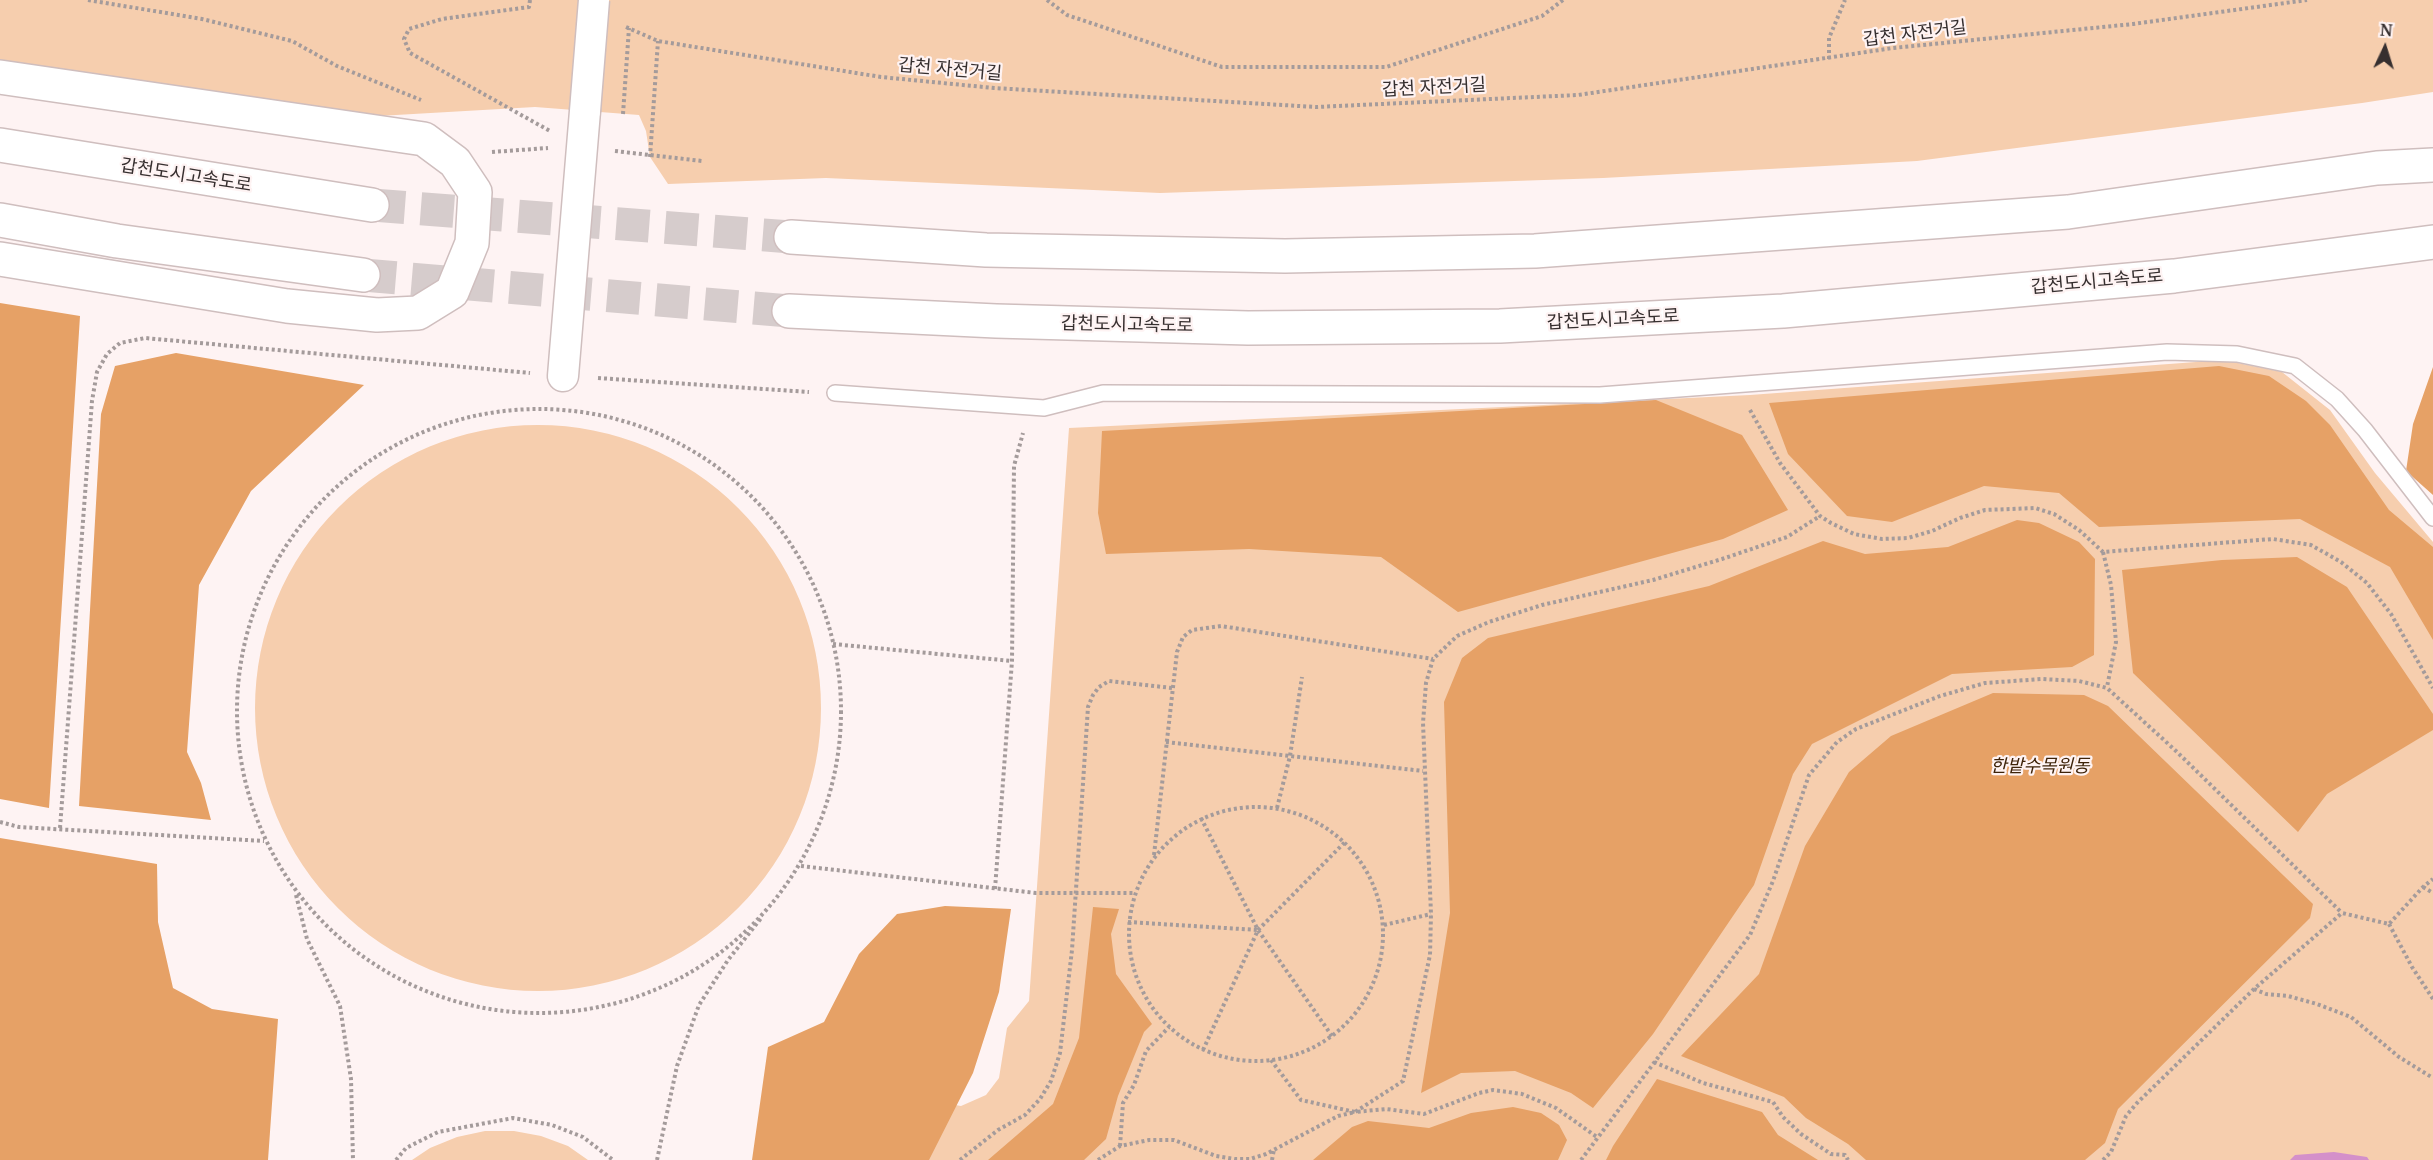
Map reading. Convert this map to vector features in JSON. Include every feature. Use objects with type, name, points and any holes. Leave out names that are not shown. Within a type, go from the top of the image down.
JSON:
[{"type":"main road","points":[[0,77],[424,139],[455,162],[475,192],[472,243],[452,292],[418,313],[377,315],[287,306],[0,259]]},
{"type":"main road","name":"갑천도시고속도로","points":[[0,145],[372,205]]},
{"type":"main road","points":[[791,237],[986,250],[1285,256],[1535,251],[2068,212],[2377,168],[2433,156]]},
{"type":"main road","points":[[2377,168],[2433,165]]},
{"type":"main road","points":[[0,220],[117,241],[363,275]]},
{"type":"main road","name":"갑천도시고속도로","points":[[789,311],[996,321],[1248,328],[1500,326],[1783,311],[2174,276],[2389,248],[2433,245]]},
{"type":"street","points":[[563,376],[594,0]]},
{"type":"lane","points":[[835,393],[1044,408],[1103,393],[1600,395],[2167,352],[2237,354],[2295,366],[2337,399],[2365,430],[2433,518]]},
{"type":"path","points":[[88,0],[202,19],[292,41],[337,66],[427,102]]},
{"type":"path","points":[[529,121],[410,53],[404,39],[409,29],[442,19],[529,7],[530,0]]},
{"type":"path","points":[[1047,0],[1067,15],[1222,66],[1386,67],[1542,16],[1563,0]]},
{"type":"path","points":[[1829,58],[1829,38],[1845,0]]},
{"type":"path","name":"갑천 자전거길","points":[[618,23],[658,41],[892,79],[994,88],[1316,107],[1578,95],[1893,48],[2133,24],[2307,0]]},
{"type":"path","points":[[623,114],[630,23]]},
{"type":"path","points":[[658,41],[650,157],[702,161]]},
{"type":"path","points":[[486,145],[492,152],[583,146]]},
{"type":"path","points":[[60,828],[92,401],[97,372],[107,354],[120,343],[145,338],[563,376],[835,393]]},
{"type":"path","points":[[1730,386],[1745,398],[1756,424],[1780,463],[1820,516],[1831,524],[1854,534],[1882,539],[1908,538],[1985,510],[2035,508],[2054,514],[2079,530],[2103,552],[2111,585],[2116,642],[2107,688]]},
{"type":"path","points":[[995,889],[1012,661],[1014,466],[1027,423],[1044,408]]},
{"type":"path","points":[[657,1160],[677,1066],[699,1005],[728,960],[768,910],[801,867],[834,785],[843,705],[830,625],[802,560],[757,499],[701,454],[632,423],[561,409],[471,415],[385,450],[316,503],[271,568],[243,641],[235,722],[245,788],[264,841],[296,894],[342,941],[394,977],[446,999],[515,1013],[571,1012],[642,995],[707,963],[768,910]]},
{"type":"path","points":[[1271,1060],[1301,1100],[1355,1112],[1403,1081],[1430,955],[1431,914],[1423,723],[1426,683],[1433,659],[1457,636],[1489,621],[1542,605],[1653,580],[1722,559],[1787,537],[1820,516]]},
{"type":"path","points":[[2103,552],[2274,539],[2311,545],[2341,562],[2367,583],[2391,614],[2433,688]]},
{"type":"path","points":[[1154,856],[1177,652],[1183,637],[1192,630],[1221,626],[1433,659]]},
{"type":"path","points":[[834,644],[1012,661]]},
{"type":"path","points":[[1277,808],[1290,756],[1302,677]]},
{"type":"path","points":[[1581,1160],[1750,935],[1773,881],[1809,775],[1837,742],[1856,729],[1940,696],[1985,683],[2061,680],[2079,681],[2107,688],[2176,751],[2342,913],[2389,924],[2412,967],[2433,999]]},
{"type":"path","points":[[960,1160],[998,1130],[1026,1115],[1040,1099],[1051,1081],[1059,1053],[1067,1006],[1088,707],[1093,695],[1099,687],[1109,681],[1172,688]]},
{"type":"path","points":[[1166,742],[1424,771]]},
{"type":"path","points":[[1238,807],[1277,808],[1313,820],[1345,842],[1372,880],[1378,894],[1383,925],[1383,946],[1372,987],[1348,1022],[1332,1036],[1293,1056],[1248,1061],[1203,1050],[1168,1027],[1140,990],[1132,968],[1128,945],[1128,922],[1134,893],[1154,856],[1168,840],[1201,818],[1238,807]]},
{"type":"path","points":[[1201,818],[1258,930],[1332,1036]]},
{"type":"path","points":[[0,822],[19,827],[264,841]]},
{"type":"path","points":[[1203,1050],[1258,930],[1345,842]]},
{"type":"path","points":[[801,867],[995,889],[1076,894],[1134,893]]},
{"type":"path","points":[[2389,924],[2423,886],[2433,879]]},
{"type":"path","points":[[2423,886],[2433,893]]},
{"type":"path","points":[[296,894],[307,939],[340,1006],[351,1079],[353,1160]]},
{"type":"path","points":[[2103,1160],[2111,1152],[2126,1116],[2137,1103],[2254,989],[2342,913]]},
{"type":"path","points":[[1383,925],[1431,914]]},
{"type":"path","points":[[1128,922],[1258,930]]},
{"type":"path","points":[[2254,989],[2266,994],[2288,996],[2318,1004],[2351,1017],[2399,1057],[2433,1077]]},
{"type":"path","points":[[1120,1146],[1124,1103],[1134,1084],[1146,1051],[1168,1027]]},
{"type":"path","points":[[1654,1062],[1703,1083],[1773,1102],[1783,1118],[1801,1134],[1832,1154],[1845,1155],[1848,1160]]},
{"type":"path","points":[[1098,1160],[1120,1146],[1149,1140],[1174,1140],[1216,1156],[1235,1160],[1266,1154],[1338,1116],[1386,1109],[1424,1114],[1479,1093],[1500,1091],[1522,1094],[1556,1108],[1597,1137]]},
{"type":"path","points":[[396,1160],[406,1148],[438,1132],[513,1118],[552,1125],[583,1137],[613,1160]]},
{"type":"path","points":[[1272,1160],[1274,1148]]},
{"type":"green space","points":[[0,0],[2433,0],[2433,92],[1917,161],[1603,178],[1160,193],[826,178],[668,184],[650,157],[646,131],[639,115],[535,107],[361,117],[0,63]]},
{"type":"green space","points":[[0,303],[80,316],[49,808],[0,799]]},
{"type":"green space","points":[[176,353],[364,385],[251,491],[199,585],[187,752],[201,783],[211,820],[79,806],[101,414],[115,366]]},
{"type":"green space","name":"한밭수목원동","points":[[2223,360],[2282,372],[2330,410],[2375,473],[2433,542],[2433,1160],[892,1160],[938,1102],[961,1106],[986,1095],[999,1078],[1007,1028],[1029,1001],[1069,428],[1750,395]]},
{"type":"green space","points":[[2219,366],[2269,376],[2306,401],[2330,425],[2389,510],[2433,547],[2433,640],[2390,567],[2300,519],[2099,527],[2059,493],[1984,486],[1892,522],[1847,516],[1788,454],[1769,403]]},
{"type":"green space","points":[[2433,367],[2433,495],[2406,471],[2413,424]]},
{"type":"green space","points":[[1656,400],[1742,435],[1788,510],[1723,539],[1458,612],[1381,557],[1249,549],[1106,554],[1098,513],[1102,431]]},
{"type":"green space","points":[[538,425],[593,431],[620,437],[646,447],[695,473],[738,508],[773,551],[799,600],[809,626],[815,653],[821,708],[815,763],[809,790],[799,816],[773,865],[738,908],[695,943],[646,969],[620,979],[593,985],[538,991],[483,985],[456,979],[430,969],[381,943],[338,908],[303,865],[277,816],[267,790],[261,763],[255,708],[261,653],[267,626],[277,600],[303,551],[338,508],[381,473],[430,447],[456,437],[483,431]]},
{"type":"green space","points":[[2017,520],[2039,523],[2079,542],[2095,559],[2094,655],[2072,667],[1952,674],[1812,744],[1793,774],[1754,885],[1653,1034],[1593,1108],[1571,1093],[1515,1071],[1461,1073],[1421,1093],[1450,913],[1444,702],[1462,658],[1488,638],[1709,586],[1823,541],[1865,554],[1948,547]]},
{"type":"green space","points":[[2297,557],[2347,587],[2433,714],[2433,730],[2327,794],[2298,832],[2133,673],[2122,570],[2222,560]]},
{"type":"green space","points":[[1993,693],[2084,695],[2108,706],[2313,904],[2310,918],[2118,1109],[2105,1143],[2085,1160],[1866,1160],[1848,1144],[1806,1118],[1784,1097],[1681,1056],[1759,974],[1805,846],[1849,772],[1891,736]]},
{"type":"green space","points":[[0,838],[157,864],[158,922],[173,988],[212,1009],[278,1019],[268,1160],[0,1160]]},
{"type":"green space","points":[[945,906],[1011,909],[999,992],[973,1073],[929,1160],[752,1160],[768,1047],[824,1022],[859,954],[897,914]]},
{"type":"green space","points":[[1093,907],[1119,909],[1111,934],[1116,974],[1152,1024],[1144,1032],[1118,1096],[1106,1139],[1084,1160],[988,1160],[1053,1104],[1079,1038]]},
{"type":"green space","points":[[1657,1079],[1762,1112],[1778,1135],[1818,1160],[1606,1160]]},
{"type":"green space","points":[[1513,1107],[1541,1113],[1559,1125],[1567,1140],[1558,1160],[1313,1160],[1352,1127],[1368,1121],[1429,1128],[1471,1113]]},
{"type":"green space","points":[[485,1131],[514,1131],[541,1136],[568,1146],[588,1160],[412,1160],[430,1148],[457,1137]]},
{"type":"shaded area","points":[[2334,1152],[2367,1157],[2369,1160],[2290,1160],[2295,1155]]},
{"type":"tunnel","points":[[372,205],[791,237]]},
{"type":"tunnel","points":[[363,275],[789,311]]}]
